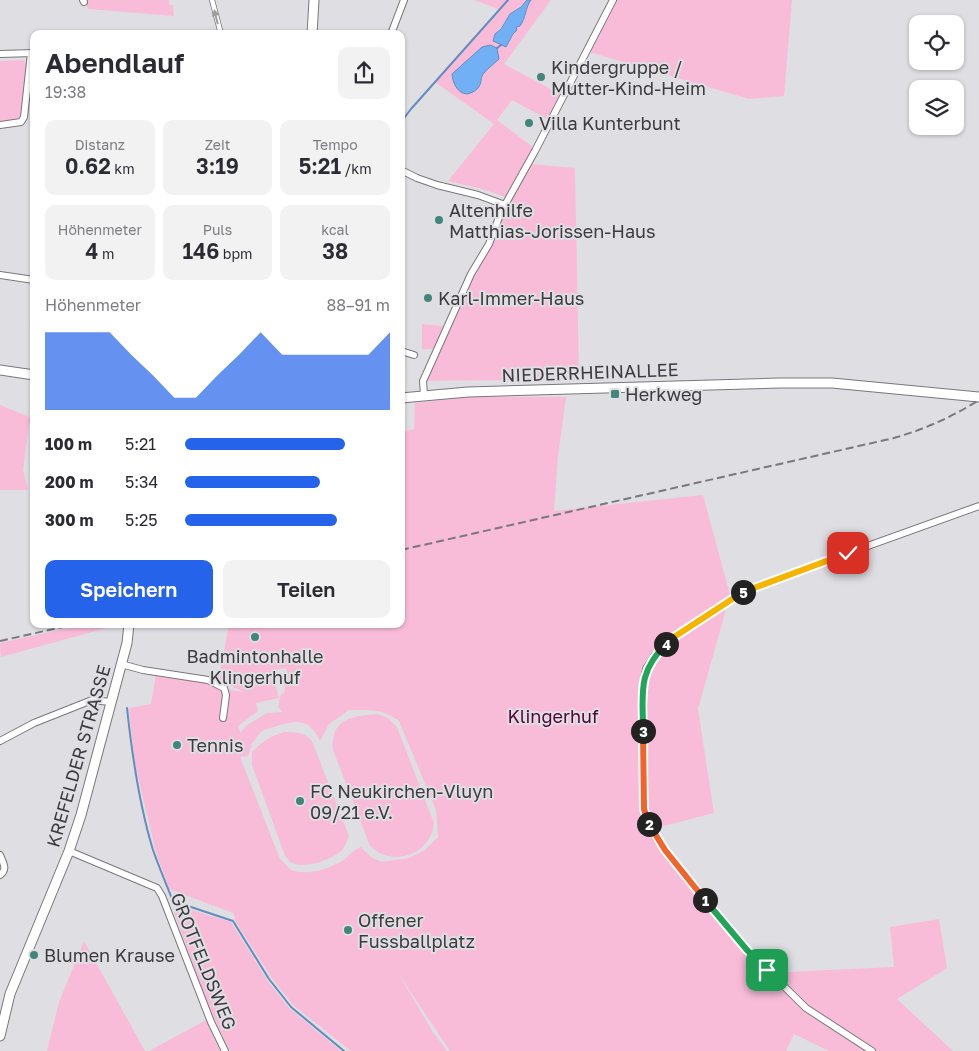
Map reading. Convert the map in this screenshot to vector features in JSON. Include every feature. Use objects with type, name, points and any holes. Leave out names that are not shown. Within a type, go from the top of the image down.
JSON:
[{"type":"main road","points":[[312,30],[314,0]]},
{"type":"main road","points":[[0,370],[30,374]]},
{"type":"main road","name":"NIEDERRHEINALLEE","points":[[405,397],[468,392],[780,383],[832,384],[979,397]]},
{"type":"main road","name":"KREFELDER STRASSE","points":[[0,1036],[10,994],[69,851],[81,815],[127,643],[129,628]]},
{"type":"street","points":[[212,0],[219,30]]},
{"type":"street","points":[[393,30],[404,0]]},
{"type":"street","points":[[424,395],[424,381],[428,370],[471,274],[489,244],[505,205],[613,0]]},
{"type":"street","points":[[0,54],[30,53]]},
{"type":"street","points":[[0,126],[22,122],[30,69]]},
{"type":"street","points":[[405,172],[437,185],[478,195],[505,205]]},
{"type":"street","points":[[0,275],[30,279]]},
{"type":"street","points":[[405,352],[414,355]]},
{"type":"street","points":[[872,1051],[806,1008],[747,950],[679,868],[650,829],[644,809],[643,684],[646,669],[655,655],[671,639],[748,589],[979,506]]},
{"type":"street","points":[[121,664],[142,670],[208,680],[224,688],[226,695],[223,718]]},
{"type":"street","points":[[0,742],[34,723],[92,700],[110,702]]},
{"type":"street","name":"GROTFELDSWEG","points":[[69,851],[157,888],[162,896],[211,1022],[225,1051]]},
{"type":"street","points":[[0,855],[5,868],[0,875]]},
{"type":"green space","points":[[85,0],[169,0],[169,5],[173,5],[174,16],[88,9]]},
{"type":"green space","points":[[474,0],[527,0],[511,14],[495,34],[512,38],[516,27],[524,21],[525,10],[531,0],[551,0],[504,64],[560,94],[547,119],[512,100],[497,120],[534,148],[505,197],[448,181],[494,124],[435,82],[501,10]],"holes":[[[482,47],[492,66],[482,74],[480,86],[472,56]]]},
{"type":"green space","points":[[617,0],[792,0],[784,96],[749,99],[589,52]]},
{"type":"green space","points":[[24,60],[27,66],[21,115],[17,120],[0,122],[0,61]]},
{"type":"green space","points":[[532,164],[575,168],[579,379],[425,381],[473,274],[491,246],[506,211]]},
{"type":"green space","points":[[422,324],[444,326],[435,349],[422,349]]},
{"type":"green space","name":"Klingerhuf","points":[[470,397],[566,397],[558,456],[554,511],[703,495],[730,595],[698,709],[714,813],[652,829],[663,850],[766,973],[894,967],[890,927],[939,919],[947,968],[897,999],[953,1051],[829,1051],[794,1034],[786,1051],[450,1051],[398,973],[433,1032],[447,1051],[351,1051],[293,1005],[271,977],[234,919],[233,913],[169,889],[156,852],[135,764],[129,708],[151,704],[156,675],[244,692],[213,678],[221,668],[228,628],[405,628],[405,431],[414,429],[415,403]],"holes":[[[286,668],[288,677],[283,679],[285,689],[284,693],[281,694],[278,707],[283,712],[267,713],[246,726],[241,732],[242,736],[238,726],[258,711],[256,703],[279,698],[271,671]],[[349,710],[370,710],[387,714],[399,721],[436,810],[438,837],[425,850],[409,858],[382,862],[371,857],[361,847],[331,867],[311,872],[292,870],[280,859],[240,757],[248,756],[252,745],[249,746],[262,731],[289,723],[301,722],[311,728],[320,741],[329,724]]]},
{"type":"green space","points":[[0,405],[30,417],[30,423],[23,470],[28,490],[0,490]]},
{"type":"green space","points":[[69,628],[106,628],[1,657],[0,643]]},
{"type":"green space","points":[[377,714],[388,718],[397,727],[434,823],[426,843],[409,855],[399,857],[379,853],[370,846],[333,750],[335,732],[344,721],[359,716]]},
{"type":"green space","name":"FC Neukirchen-Vluyn 09/21 e.V.","points":[[284,732],[300,733],[312,741],[349,836],[342,850],[317,863],[296,864],[290,862],[285,856],[252,765],[252,752],[274,735]]},
{"type":"green space","points":[[185,908],[231,922],[269,983],[289,1008],[341,1051],[230,1051],[208,1006],[174,912]]},
{"type":"green space","points":[[84,941],[145,1051],[47,1051],[59,1002]]},
{"type":"green space","points":[[206,1020],[220,1051],[149,1051]]},
{"type":"water","points":[[527,0],[531,0],[523,20],[520,26],[516,27],[517,30],[506,47],[493,41],[495,34],[501,29],[510,14],[521,7]]},
{"type":"water","points":[[490,45],[497,48],[499,59],[487,69],[478,88],[468,94],[460,92],[452,74],[482,47]]},
{"type":"waterway","points":[[405,117],[508,0]]},
{"type":"waterway","points":[[497,48],[501,45]]},
{"type":"waterway","points":[[127,708],[144,815],[153,850],[173,901],[233,921],[269,979],[291,1007],[344,1051]]},
{"type":"railway","points":[[405,549],[894,438],[938,422],[979,400]]},
{"type":"railway","points":[[0,641],[58,628]]},
{"type":"place","name":"Kindergruppe / Mutter-Kind-Heim","points":[[541,77]]},
{"type":"place","name":"Villa Kunterbunt","points":[[529,123]]},
{"type":"place","name":"Altenhilfe Matthias-Jorissen-Haus","points":[[439,220]]},
{"type":"place","name":"Karl-Immer-Haus","points":[[428,298]]},
{"type":"place","name":"Herkweg","points":[[615,394]]},
{"type":"place","name":"Badmintonhalle Klingerhuf","points":[[255,637]]},
{"type":"place","name":"Tennis","points":[[177,745]]},
{"type":"place","name":"FC Neukirchen-Vluyn 09/21 e.V.","points":[[300,801]]},
{"type":"place","name":"Offener Fussballplatz","points":[[348,930]]},
{"type":"place","name":"Blumen Krause","points":[[34,955]]},
{"type":"route","points":[[767,970],[747,950],[683,874],[650,829],[644,809],[643,684],[646,669],[655,655],[671,639],[748,589],[848,553]]}]
